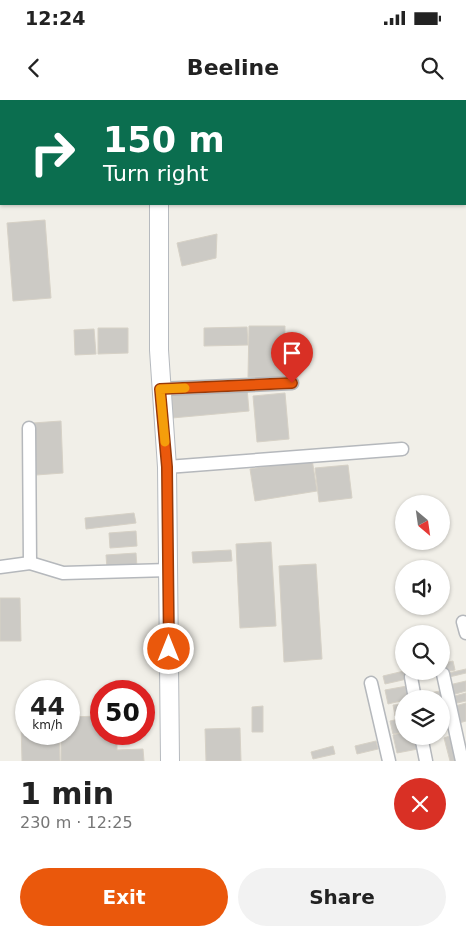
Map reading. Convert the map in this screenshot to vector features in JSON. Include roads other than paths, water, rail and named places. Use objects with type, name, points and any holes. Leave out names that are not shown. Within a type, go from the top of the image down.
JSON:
[{"type":"main road","points":[[159,205],[160,389],[167,467],[170,761]]},
{"type":"street","points":[[160,389],[292,383]]},
{"type":"street","points":[[29,428],[30,563]]},
{"type":"street","points":[[167,467],[402,449]]},
{"type":"street","points":[[0,567],[30,563],[63,574],[169,570]]},
{"type":"street","points":[[444,680],[462,761]]},
{"type":"street","points":[[371,683],[389,761]]},
{"type":"street","points":[[423,745],[426,761]]}]
